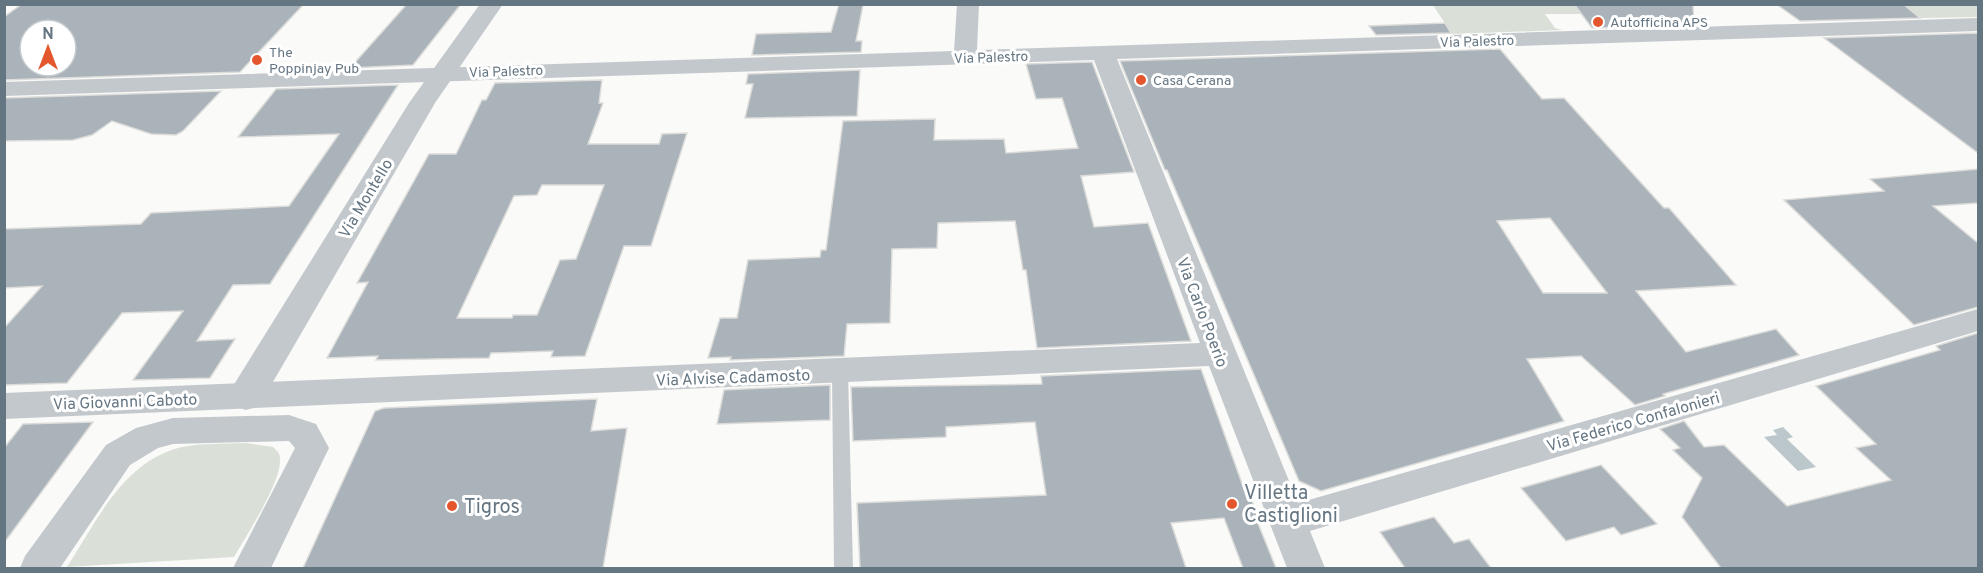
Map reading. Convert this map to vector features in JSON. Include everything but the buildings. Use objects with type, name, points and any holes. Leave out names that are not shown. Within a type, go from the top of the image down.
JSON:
[{"type":"street","name":"Via Montello","points":[[246,396],[422,103],[492,4]]},
{"type":"street","points":[[965,57],[968,4]]},
{"type":"street","name":"Via Palestro","points":[[4,89],[1978,24]]},
{"type":"street","name":"Via Carlo Poerio","points":[[1103,53],[1306,568]]},
{"type":"street","name":"Via Federico Confalonieri","points":[[1287,521],[1315,515],[1978,320]]},
{"type":"street","name":"Via Alvise Cadamosto","points":[[246,396],[1220,354]]},
{"type":"street","points":[[39,568],[118,455],[148,437],[172,431],[246,396],[289,428],[304,433],[311,441],[312,448],[252,568]]},
{"type":"street","name":"Via Giovanni Caboto","points":[[4,406],[246,396]]},
{"type":"street","points":[[172,431],[289,428]]},
{"type":"lane","points":[[840,372],[844,568]]},
{"type":"shaded area","points":[[1433,5],[1574,5],[1581,14],[1545,14],[1555,28],[1562,30],[1452,34]]},
{"type":"shaded area","points":[[1903,5],[1978,5],[1978,17],[1921,18]]},
{"type":"shaded area","points":[[1783,427],[1793,437],[1787,439],[1816,467],[1798,471],[1764,437],[1777,435],[1773,430]]},
{"type":"shaded area","points":[[246,443],[273,447],[279,455],[279,469],[262,508],[234,557],[67,567],[114,495],[143,465],[161,454],[182,447]]},
{"type":"place","name":"Autofficina APS","points":[[1598,22]]},
{"type":"place","name":"The Poppinjay Pub","points":[[257,60]]},
{"type":"place","name":"Casa Cerana","points":[[1141,80]]},
{"type":"place","name":"Villetta Castiglioni","points":[[1232,504]]},
{"type":"place","name":"Tigros","points":[[452,506]]}]
